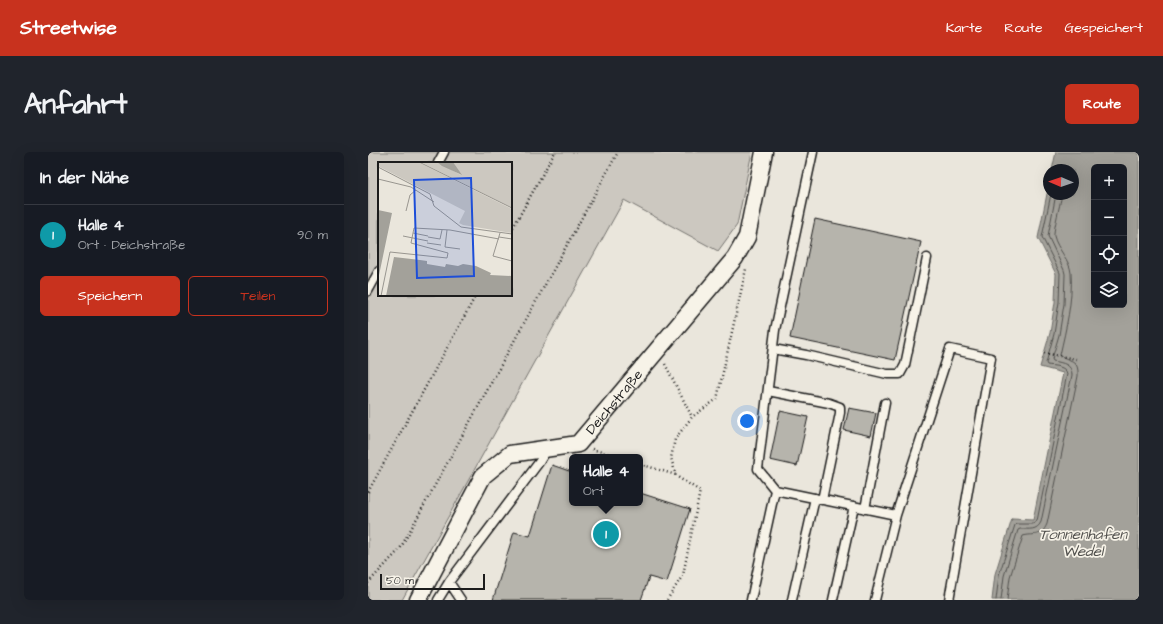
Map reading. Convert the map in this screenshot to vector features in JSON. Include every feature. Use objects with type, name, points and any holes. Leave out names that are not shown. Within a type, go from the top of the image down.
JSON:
[{"type":"street","name":"Deichstraße","points":[[418,600],[483,476],[510,454],[578,444],[735,258],[747,237],[764,152]]},
{"type":"lane","points":[[439,162],[444,152]]},
{"type":"lane","points":[[813,152],[775,330],[758,469],[775,490],[896,515]]},
{"type":"lane","points":[[773,349],[806,355],[887,374],[900,374],[905,365],[927,258]]},
{"type":"lane","points":[[368,291],[378,273]]},
{"type":"lane","points":[[875,600],[896,515],[950,349],[991,358],[949,600]]},
{"type":"lane","points":[[768,391],[829,403],[840,407],[840,412],[792,600]]},
{"type":"lane","points":[[865,509],[885,403]]},
{"type":"lane","points":[[438,600],[449,582],[540,462],[548,448]]},
{"type":"lane","points":[[751,600],[775,490]]},
{"type":"lane","points":[[833,600],[854,506]]},
{"type":"lane","points":[[449,582],[461,600]]},
{"type":"path","points":[[512,229],[554,152]]},
{"type":"path","points":[[368,583],[400,549],[618,152]]},
{"type":"path","points":[[676,476],[671,458],[675,439],[692,417],[718,399],[747,262]]},
{"type":"path","points":[[368,492],[475,296]]},
{"type":"path","points":[[657,350],[692,417]]},
{"type":"path","points":[[1044,353],[1076,359]]},
{"type":"path","points":[[578,444],[609,454]]},
{"type":"path","points":[[643,465],[676,476],[700,491],[683,575],[666,600]]},
{"type":"shaded area","points":[[368,152],[440,152],[435,162],[378,162],[378,265],[368,283]]},
{"type":"shaded area","points":[[447,152],[752,152],[737,225],[718,251],[624,200],[402,600],[368,600],[368,296],[378,278],[378,296],[512,296],[512,162],[442,162]]},
{"type":"water","name":"Tonnenhafen Wedel","points":[[1056,152],[1139,152],[1139,600],[992,600],[995,574],[1012,519],[1033,520],[1063,373],[1040,367],[1050,333],[1055,302],[1056,274],[1038,238],[1046,200],[1079,200],[1079,164],[1053,164]]},
{"type":"building","points":[[815,219],[921,242],[895,360],[790,338]]},
{"type":"building","points":[[849,408],[876,413],[871,436],[844,430]]},
{"type":"building","points":[[780,411],[808,417],[797,466],[770,460]]},
{"type":"building","points":[[552,465],[569,471],[569,506],[643,506],[643,494],[690,509],[667,582],[649,577],[641,600],[493,600],[514,532],[530,536]]},
{"type":"place","name":"Halle 4","points":[[606,534]]}]
